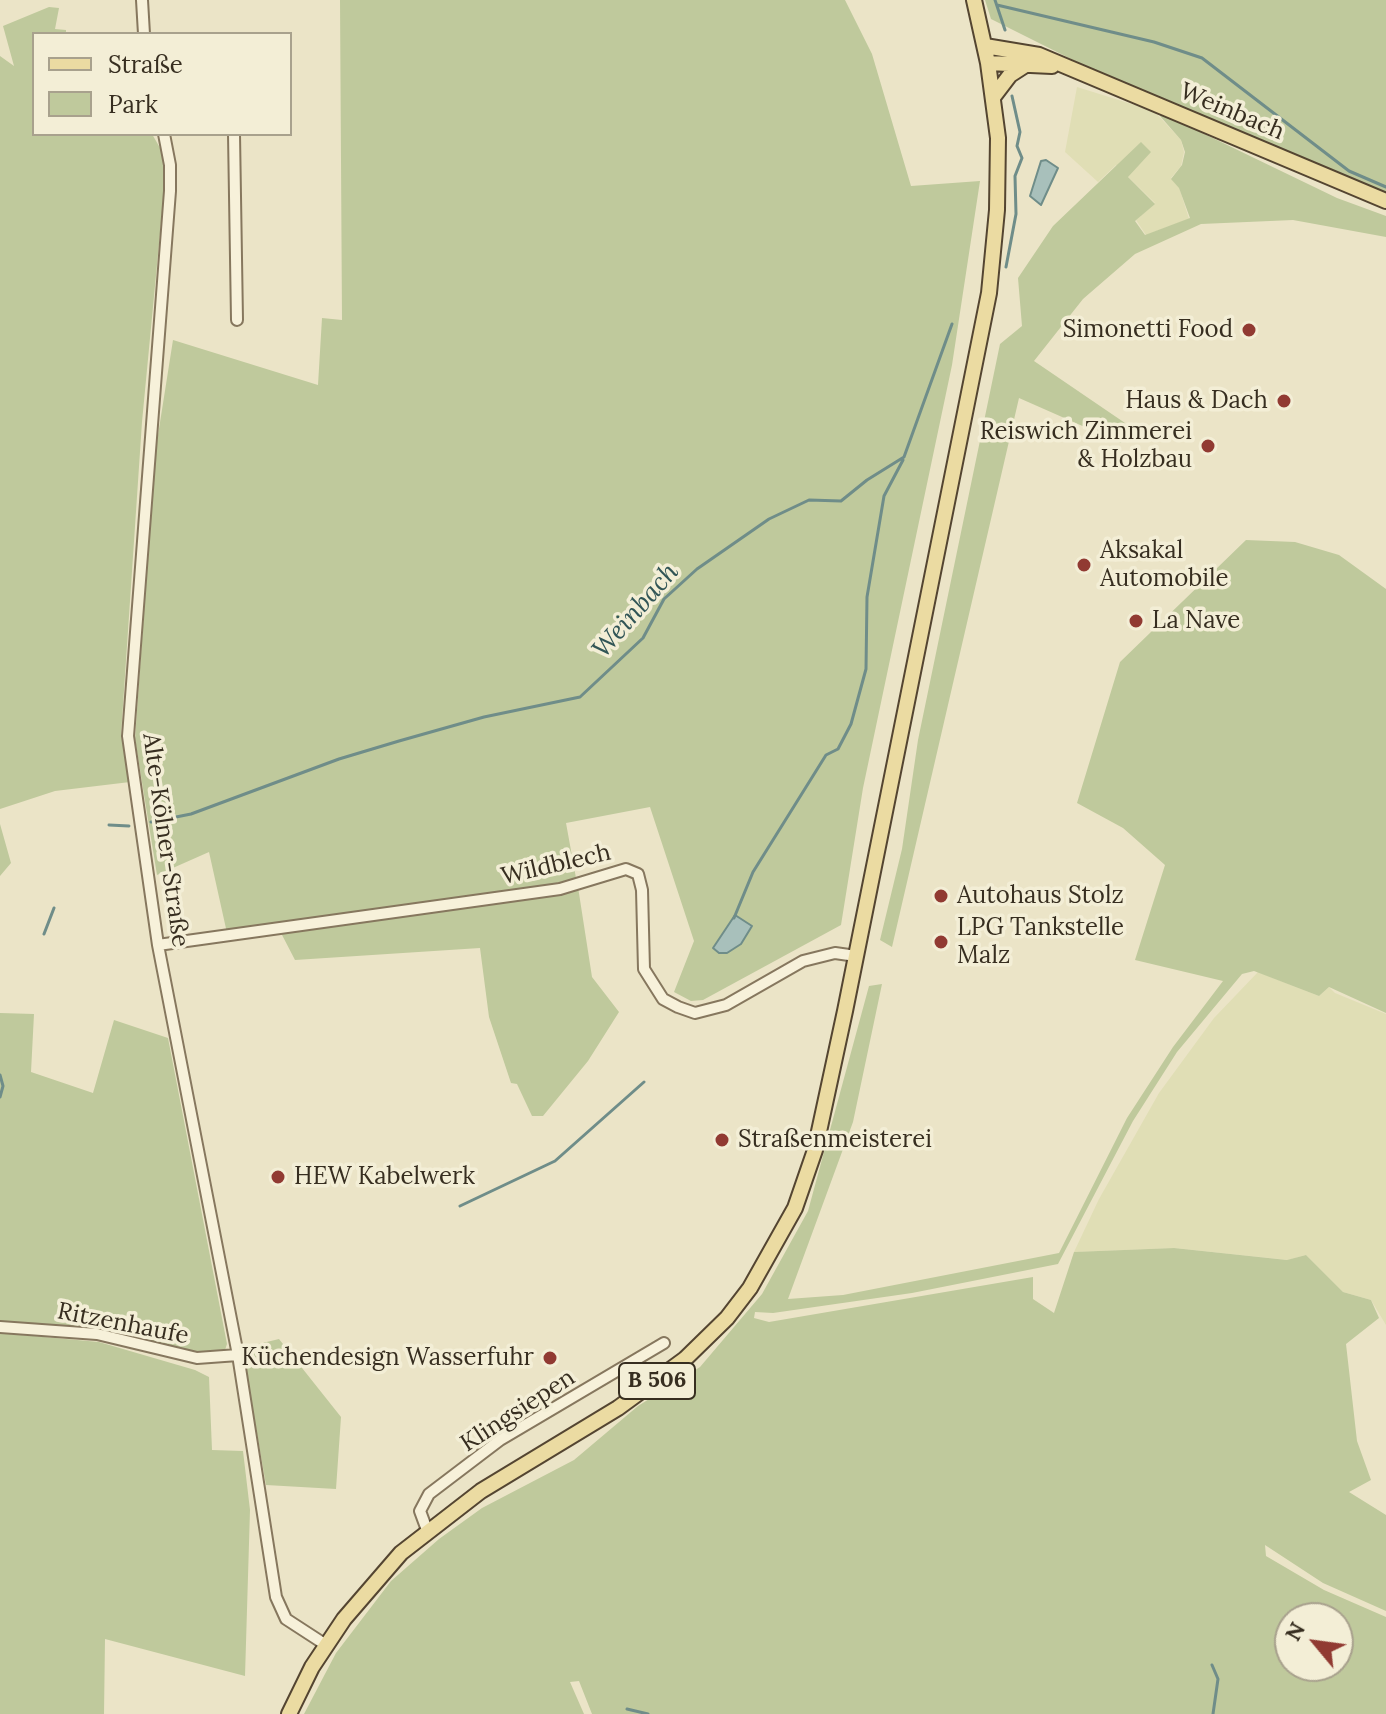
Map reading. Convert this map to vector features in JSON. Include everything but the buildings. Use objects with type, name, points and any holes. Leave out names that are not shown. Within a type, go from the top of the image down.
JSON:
[{"type":"main road","name":"B 506","points":[[289,1714],[326,1645],[379,1575],[427,1530],[481,1491],[656,1382],[702,1344],[750,1288],[780,1239],[805,1179],[856,956],[987,305],[998,193],[994,96],[974,0]]},
{"type":"main road","name":"Weinbach","points":[[985,46],[1023,50],[1386,201]]},
{"type":"main road","name":"Weinbach","points":[[988,63],[1060,66]]},
{"type":"main road","points":[[994,96],[1010,75],[1028,64]]},
{"type":"street","points":[[142,0],[144,32]]},
{"type":"street","name":"Alte-Kölner-Straße","points":[[164,136],[170,165],[170,191],[128,736],[158,945],[238,1355]]},
{"type":"street","points":[[234,136],[238,211],[237,320]]},
{"type":"street","name":"Wildblech","points":[[158,945],[560,889],[626,869],[638,874],[642,890],[644,969],[663,999],[678,1007],[695,1013],[726,1005],[803,961],[835,953],[856,956]]},
{"type":"street","name":"Ritzenhaufe","points":[[0,1327],[97,1334],[197,1358],[238,1355]]},
{"type":"street","name":"Klingsiepen","points":[[427,1530],[420,1511],[429,1494],[500,1440],[664,1343]]},
{"type":"street","points":[[238,1355],[281,1612],[326,1645]]},
{"type":"shaded area","points":[[1077,87],[1154,111],[1181,140],[1184,152],[1181,166],[1171,178],[1179,187],[1189,219],[1146,235],[1136,220],[1155,203],[1116,165],[1098,182],[1065,152]]},
{"type":"shaded area","points":[[1258,972],[1319,996],[1329,987],[1335,993],[1386,1014],[1386,1325],[1371,1300],[1343,1292],[1306,1255],[1288,1260],[1174,1248],[1074,1252],[1099,1199],[1159,1093],[1214,1018]]},
{"type":"green space","points":[[340,0],[845,0],[872,54],[911,186],[980,181],[952,365],[863,788],[841,925],[703,1000],[691,1001],[674,992],[694,941],[650,807],[566,823],[576,878],[549,885],[227,933],[209,852],[157,875],[135,739],[155,454],[173,340],[318,385],[322,318],[342,320]]},
{"type":"green space","points":[[985,0],[1386,0],[1386,197],[1101,74],[991,19]]},
{"type":"green space","points":[[49,7],[59,8],[55,29],[66,30],[32,32],[32,136],[153,136],[167,160],[142,422],[121,735],[130,782],[55,791],[0,809],[0,56],[14,66],[3,26]]},
{"type":"green space","points":[[1161,113],[1337,198],[1386,216],[1386,237],[1293,220],[1201,224],[1135,254],[1083,299],[1034,361],[1125,423],[1121,443],[1019,398],[892,947],[880,940],[902,849],[918,740],[1000,344],[1022,326],[1018,278],[1053,226],[1141,142],[1151,152],[1128,177],[1155,204],[1135,221],[1145,235],[1190,218],[1179,188],[1171,179],[1182,165],[1185,152],[1181,140],[1160,116]]},
{"type":"green space","points":[[1246,540],[1295,542],[1339,555],[1386,589],[1386,1013],[1329,987],[1319,996],[1254,971],[1242,974],[1177,1052],[1133,1121],[1058,1264],[912,1293],[773,1313],[755,1312],[754,1318],[769,1322],[1033,1277],[1033,1299],[1054,1313],[1074,1252],[1174,1248],[1287,1260],[1306,1255],[1343,1292],[1371,1300],[1379,1318],[1346,1344],[1357,1441],[1371,1480],[1349,1492],[1386,1515],[1386,1611],[1323,1583],[1265,1545],[1266,1556],[1324,1590],[1352,1602],[1274,1602],[1274,1682],[1354,1682],[1354,1603],[1386,1617],[1386,1714],[592,1714],[579,1681],[570,1682],[584,1714],[304,1714],[336,1653],[391,1581],[439,1539],[482,1508],[574,1460],[638,1406],[700,1367],[762,1294],[808,1211],[869,986],[882,984],[853,1122],[788,1299],[843,1295],[1059,1253],[1127,1118],[1173,1047],[1223,981],[1135,960],[1165,865],[1123,828],[1077,803],[1120,662]]},
{"type":"green space","points":[[0,824],[11,863],[0,876]]},
{"type":"green space","points":[[578,887],[592,977],[619,1012],[588,1061],[543,1116],[532,1116],[517,1084],[511,1083],[489,1017],[480,948],[295,960],[281,933],[530,899]]},
{"type":"green space","points":[[0,1013],[34,1014],[31,1072],[93,1093],[114,1020],[168,1038],[227,1344],[224,1353],[197,1353],[97,1331],[0,1321]]},
{"type":"green space","points":[[0,1333],[99,1342],[195,1370],[209,1377],[212,1450],[243,1451],[250,1510],[245,1676],[105,1639],[104,1714],[0,1714]]},
{"type":"green space","points":[[279,1339],[341,1417],[336,1489],[266,1485],[242,1348]]},
{"type":"water","points":[[1046,160],[1058,168],[1041,205],[1030,196],[1041,161]]},
{"type":"water","points":[[735,915],[752,926],[741,944],[727,953],[719,953],[713,948]]},
{"type":"waterway","name":"Weinbach","points":[[995,0],[1005,30]]},
{"type":"waterway","points":[[997,5],[1154,42],[1202,58],[1349,171],[1386,187]]},
{"type":"waterway","name":"Weinbach","points":[[1006,267],[1016,214],[1015,176],[1022,158],[1017,146],[1020,132],[1012,96]]},
{"type":"waterway","name":"Weinbach","points":[[151,822],[191,814],[339,759],[399,741],[484,717],[580,697],[643,638],[664,599],[697,569],[769,519],[809,500],[841,501],[904,457],[952,324]]},
{"type":"waterway","points":[[734,918],[753,872],[826,755],[838,749],[851,724],[866,669],[867,597],[884,496],[903,460]]},
{"type":"waterway","name":"Weinbach","points":[[109,825],[129,826]]},
{"type":"waterway","name":"Weinbach","points":[[44,934],[54,908]]},
{"type":"waterway","name":"Weinbach","points":[[0,1075],[3,1086],[0,1097]]},
{"type":"waterway","points":[[460,1206],[555,1161],[644,1082]]},
{"type":"waterway","points":[[1212,1665],[1218,1679],[1213,1714]]},
{"type":"waterway","points":[[627,1709],[648,1714]]},
{"type":"place","name":"Simonetti Food","points":[[1249,330]]},
{"type":"place","name":"Haus & Dach","points":[[1284,401]]},
{"type":"place","name":"Reiswich Zimmerei & Holzbau","points":[[1208,446]]},
{"type":"place","name":"Aksakal Automobile","points":[[1084,565]]},
{"type":"place","name":"La Nave","points":[[1136,621]]},
{"type":"place","name":"Autohaus Stolz","points":[[941,896]]},
{"type":"place","name":"LPG Tankstelle Malz","points":[[941,942]]},
{"type":"place","name":"Straßenmeisterei","points":[[722,1140]]},
{"type":"place","name":"HEW Kabelwerk","points":[[278,1177]]},
{"type":"place","name":"Küchendesign Wasserfuhr","points":[[550,1358]]}]
